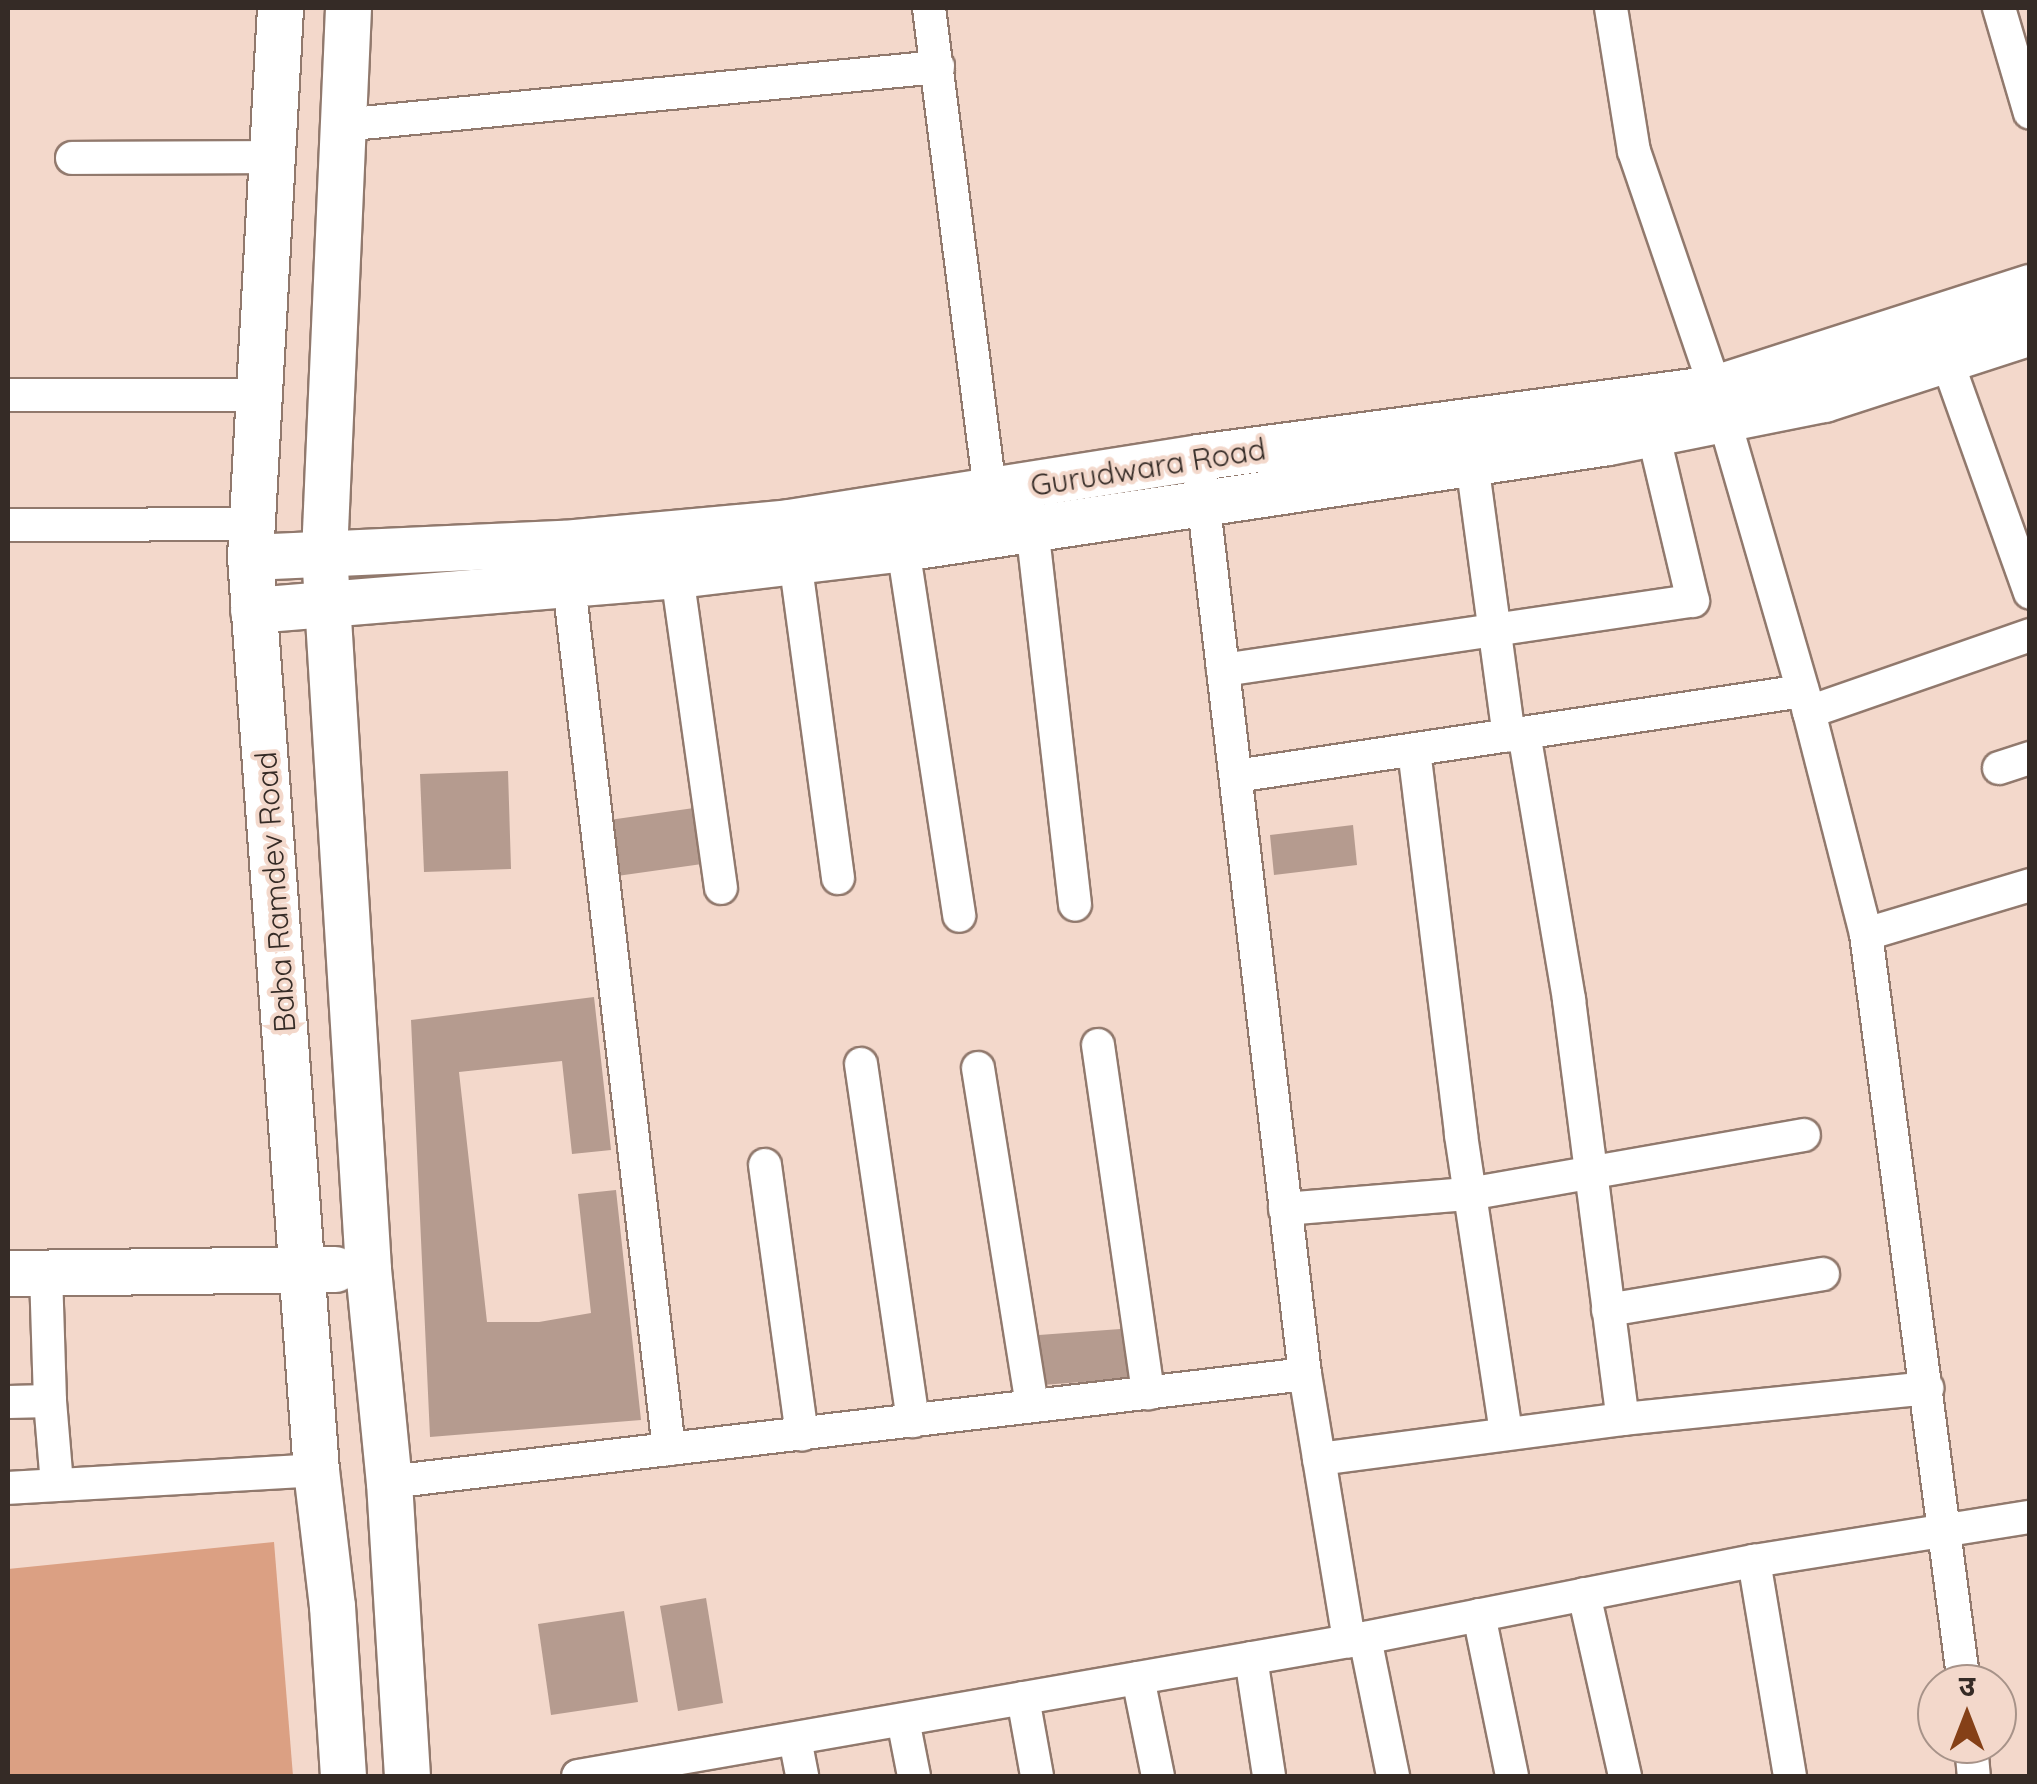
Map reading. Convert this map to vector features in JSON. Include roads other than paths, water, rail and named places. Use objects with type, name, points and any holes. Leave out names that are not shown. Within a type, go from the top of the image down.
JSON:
[{"type":"street","name":"Baba Ramdev Road","points":[[280,8],[251,541],[253,610],[316,1470],[332,1606],[343,1776]]},
{"type":"street","points":[[348,8],[324,553],[368,1270],[389,1482],[407,1776]]},
{"type":"street","points":[[928,8],[990,492]]},
{"type":"street","points":[[1611,8],[1634,151],[1720,404],[1806,702],[1866,934],[1962,1664]]},
{"type":"street","points":[[2000,8],[2030,113]]},
{"type":"street","points":[[342,125],[938,67]]},
{"type":"street","points":[[72,158],[270,157]]},
{"type":"street","name":"Gurudwara Road","points":[[253,610],[677,575],[903,548],[1653,433],[2030,287]]},
{"type":"street","name":"Gurudwara Road","points":[[251,541],[324,553],[671,534],[789,522],[1198,457],[1720,404],[1824,398],[2030,332]]},
{"type":"street","points":[[1947,361],[2030,593]]},
{"type":"street","points":[[8,395],[261,395]]},
{"type":"street","points":[[1223,670],[1692,601],[1653,433]]},
{"type":"street","points":[[1198,457],[1304,1374],[1357,1639],[1392,1776]]},
{"type":"street","points":[[1472,463],[1494,629],[1569,1000],[1623,1418]]},
{"type":"street","points":[[8,526],[251,541]]},
{"type":"street","points":[[1032,527],[1074,905]]},
{"type":"street","points":[[903,548],[959,916]]},
{"type":"street","points":[[795,560],[838,878]]},
{"type":"street","points":[[677,575],[721,888]]},
{"type":"street","points":[[569,585],[668,1449]]},
{"type":"street","points":[[1236,776],[1517,734],[1806,702],[2030,635]]},
{"type":"street","points":[[1414,750],[1469,1194],[1506,1434]]},
{"type":"street","points":[[1866,934],[2030,885]]},
{"type":"street","points":[[1098,1046],[1148,1393]]},
{"type":"street","points":[[861,1064],[913,1421]]},
{"type":"street","points":[[978,1068],[1032,1406]]},
{"type":"street","points":[[1285,1209],[1469,1194],[1804,1135]]},
{"type":"street","points":[[765,1164],[802,1434]]},
{"type":"street","points":[[57,1485],[50,1401],[27,1273],[368,1270]]},
{"type":"street","points":[[1608,1310],[1823,1274]]},
{"type":"street","points":[[389,1482],[1304,1374]]},
{"type":"street","points":[[1319,1460],[1623,1418],[1928,1388]]},
{"type":"street","points":[[8,1402],[50,1401]]},
{"type":"street","points":[[8,1488],[316,1470]]},
{"type":"street","points":[[578,1776],[684,1768],[795,1739],[1357,1639],[1754,1561],[2030,1517]]},
{"type":"street","points":[[1754,1561],[1790,1776]]},
{"type":"street","points":[[1584,1594],[1625,1776]]},
{"type":"street","points":[[1479,1615],[1512,1776]]},
{"type":"street","points":[[1251,1658],[1270,1776]]},
{"type":"street","points":[[1138,1678],[1158,1776]]},
{"type":"street","points":[[1024,1698],[1037,1776]]},
{"type":"street","points":[[903,1720],[914,1776]]},
{"type":"street","points":[[795,1739],[802,1776]]}]
